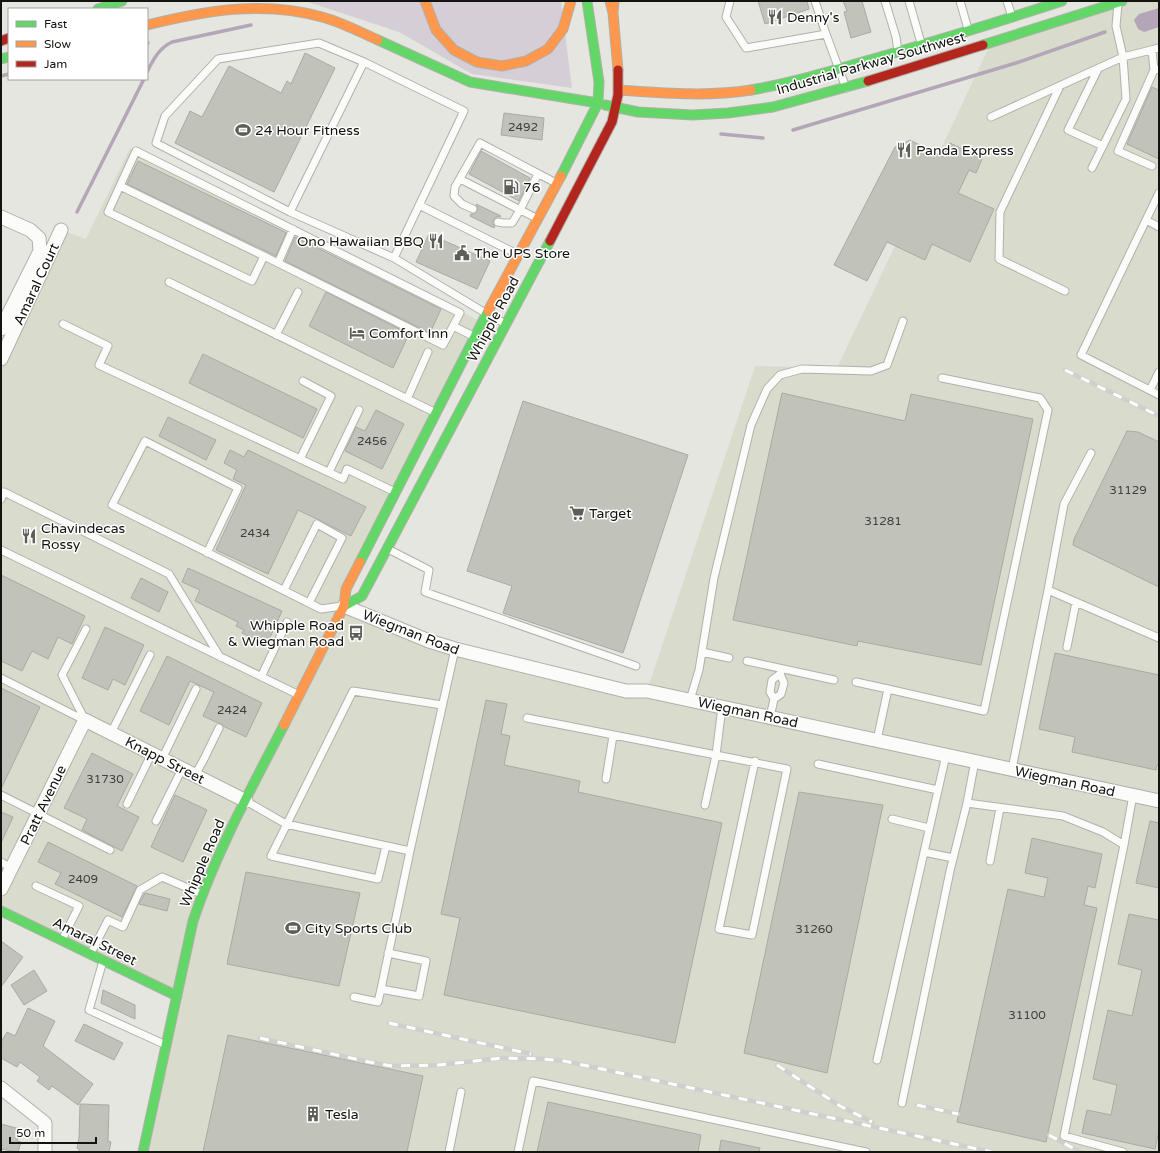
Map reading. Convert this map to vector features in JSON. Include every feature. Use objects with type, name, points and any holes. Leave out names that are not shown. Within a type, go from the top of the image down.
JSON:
[{"type":"main road","points":[[101,8],[122,1]]},
{"type":"main road","points":[[425,1],[427,11],[438,35],[448,45],[468,59],[481,64],[506,66],[530,59],[541,53],[561,34],[567,21],[572,1]]},
{"type":"main road","name":"Whipple Road","points":[[144,1152],[184,957],[193,921],[202,894],[220,851],[344,606],[346,589],[518,254],[538,219],[598,103],[599,82],[587,1]]},
{"type":"main road","name":"Whipple Road","points":[[344,606],[362,596],[507,324],[612,122],[617,108],[619,90],[613,14],[610,1]]},
{"type":"main road","points":[[613,14],[614,1]]},
{"type":"main road","name":"Industrial Parkway Southwest","points":[[148,25],[198,13],[234,7],[286,8],[322,16],[401,50],[458,78],[470,82],[598,103],[638,112],[685,114],[728,113],[772,107],[846,88],[972,39],[1120,1]]},
{"type":"main road","name":"Industrial Parkway Southwest","points":[[619,90],[689,94],[725,93],[774,86],[922,45],[972,39],[1012,17],[1058,2]]},
{"type":"main road","points":[[598,103],[619,90]]},
{"type":"main road","name":"Amaral Street","points":[[1,911],[177,996]]},
{"type":"street","points":[[1,217],[30,230],[39,238],[40,251],[2,321]]},
{"type":"street","name":"Amaral Court","points":[[1,359],[61,230]]},
{"type":"street","name":"Wiegman Road","points":[[344,606],[429,641],[454,649],[626,691],[647,691],[1159,801]]},
{"type":"street","name":"Knapp Street","points":[[85,720],[246,800]]},
{"type":"street","name":"Pratt Avenue","points":[[1,889],[6,865],[39,813],[85,720]]},
{"type":"street","points":[[1,1088],[45,1123],[45,1152]]},
{"type":"lane","points":[[730,1],[726,17],[746,48],[826,34]]},
{"type":"lane","points":[[815,1],[846,88]]},
{"type":"lane","points":[[885,1],[896,37],[898,52]]},
{"type":"lane","points":[[909,1],[922,45]]},
{"type":"lane","points":[[960,1],[972,39]]},
{"type":"lane","points":[[1007,1],[1012,17]]},
{"type":"lane","points":[[1092,168],[1126,98],[1123,57],[1116,26],[1120,1]]},
{"type":"lane","points":[[394,258],[464,111],[364,62],[319,43],[218,58],[166,116],[156,143],[290,212],[394,258],[487,314],[507,324]]},
{"type":"lane","points":[[992,117],[1123,57],[1155,49],[1157,69],[1118,151],[1152,166]]},
{"type":"lane","points":[[290,212],[364,62]]},
{"type":"lane","points":[[1098,69],[1068,130],[1103,146]]},
{"type":"lane","points":[[1060,86],[1000,212],[999,259],[1065,291]]},
{"type":"lane","points":[[473,209],[462,204],[454,196],[455,187],[480,143],[494,154],[523,170],[538,174],[556,183]]},
{"type":"lane","points":[[120,186],[264,256],[443,345],[460,313],[136,151],[108,212],[252,281],[264,256]]},
{"type":"lane","points":[[498,222],[512,223],[538,174]]},
{"type":"lane","points":[[460,179],[538,219]]},
{"type":"lane","points":[[476,188],[480,180]]},
{"type":"lane","points":[[494,196],[498,189]]},
{"type":"lane","points":[[1159,193],[1081,355],[1159,395]]},
{"type":"lane","points":[[507,203],[510,196]]},
{"type":"lane","points":[[419,205],[518,254]]},
{"type":"lane","points":[[1146,220],[1159,227]]},
{"type":"lane","points":[[278,263],[293,229]]},
{"type":"lane","points":[[169,282],[436,413]]},
{"type":"lane","points":[[276,335],[298,292]]},
{"type":"lane","points":[[690,700],[699,670],[714,578],[751,425],[768,388],[780,375],[802,369],[871,371],[887,366],[903,321]]},
{"type":"lane","points":[[63,324],[108,346],[99,365],[343,479],[347,469],[396,492]]},
{"type":"lane","points":[[454,326],[475,337]]},
{"type":"lane","points":[[407,399],[428,352]]},
{"type":"lane","points":[[1150,390],[1159,372]]},
{"type":"lane","points":[[856,682],[984,711],[1048,410],[1040,398],[942,378]]},
{"type":"lane","points":[[300,459],[331,396],[303,381]]},
{"type":"lane","points":[[329,472],[359,410]]},
{"type":"lane","points":[[207,553],[238,488],[145,441],[112,505],[207,553],[321,609],[344,606]]},
{"type":"lane","points":[[1012,769],[1064,504],[1091,453]]},
{"type":"lane","points":[[1,499],[4,492],[169,574],[220,657]]},
{"type":"lane","points":[[284,590],[317,524],[342,538],[309,603]]},
{"type":"lane","points":[[387,549],[429,570],[425,592],[636,666]]},
{"type":"lane","points":[[1,550],[299,695]]},
{"type":"lane","points":[[1048,590],[1158,636]]},
{"type":"lane","points":[[1067,647],[1076,602]]},
{"type":"lane","points":[[261,677],[287,622]]},
{"type":"lane","points":[[85,720],[62,675],[86,630]]},
{"type":"lane","points":[[354,997],[378,1002],[454,649]]},
{"type":"lane","points":[[702,652],[729,658]]},
{"type":"lane","points":[[111,733],[150,655]]},
{"type":"lane","points":[[747,661],[781,671],[834,680]]},
{"type":"lane","points":[[770,717],[774,699],[781,694],[784,683],[781,671]]},
{"type":"lane","points":[[774,699],[770,692],[772,680],[781,671]]},
{"type":"lane","points":[[1,678],[85,720]]},
{"type":"lane","points":[[127,804],[196,689]]},
{"type":"lane","points":[[877,740],[888,689]]},
{"type":"lane","points":[[386,846],[378,879],[271,856],[353,692],[442,705]]},
{"type":"lane","points":[[705,805],[716,755],[722,707]]},
{"type":"lane","points":[[527,718],[613,736],[754,762],[787,769],[752,935],[719,929],[754,762]]},
{"type":"lane","points":[[195,775],[219,728]]},
{"type":"lane","points":[[606,779],[613,736]]},
{"type":"lane","points":[[877,1060],[946,755]]},
{"type":"lane","points":[[902,1103],[953,858],[967,803],[975,761]]},
{"type":"lane","points":[[818,764],[938,790]]},
{"type":"lane","points":[[156,822],[182,769]]},
{"type":"lane","points":[[1,794],[110,850]]},
{"type":"lane","points":[[1123,1152],[1064,1136],[1133,795]]},
{"type":"lane","points":[[246,800],[286,824],[410,851]]},
{"type":"lane","points":[[967,803],[1063,816],[1103,832],[1124,845]]},
{"type":"lane","points":[[990,861],[1000,808]]},
{"type":"lane","points":[[892,819],[929,828]]},
{"type":"lane","points":[[924,852],[953,858]]},
{"type":"lane","points":[[90,954],[108,920],[123,927],[140,890],[162,877],[202,894]]},
{"type":"lane","points":[[36,886],[79,906],[62,940]]},
{"type":"lane","points":[[381,989],[419,996],[426,961],[388,953]]},
{"type":"lane","points":[[103,960],[89,1010],[167,1045]]},
{"type":"lane","points":[[518,1152],[533,1081],[866,1152]]},
{"type":"lane","points":[[449,1152],[462,1092]]},
{"type":"shaded area","points":[[305,1],[561,1],[572,88],[472,74],[399,32]]},
{"type":"shaded area","points":[[1122,1],[1159,1],[1159,1152],[144,1152],[177,996],[1,911],[1,359],[61,230],[86,239],[130,148],[482,322],[344,606],[429,641],[647,691],[755,366],[837,368],[992,41]]},
{"type":"shaded area","points":[[1159,8],[1159,27],[1144,32],[1138,29],[1134,20],[1139,14]]},
{"type":"building","name":"Denny's","points":[[758,1],[807,1],[809,9],[765,24]]},
{"type":"building","points":[[843,1],[862,1],[871,32],[851,38],[844,12],[847,11]]},
{"type":"building","name":"24 Hour Fitness","points":[[305,53],[335,68],[274,192],[175,143],[190,111],[202,117],[229,66],[281,93],[287,81],[291,84]]},
{"type":"building","points":[[1152,87],[1159,90],[1159,159],[1127,144]]},
{"type":"building","points":[[504,113],[544,118],[542,140],[501,135]]},
{"type":"building","points":[[910,140],[943,157],[950,143],[982,159],[976,173],[969,170],[958,193],[994,209],[970,262],[932,244],[925,260],[887,242],[867,281],[834,265],[895,147]]},
{"type":"building","points":[[481,151],[530,178],[519,201],[469,174]]},
{"type":"building","points":[[138,161],[285,232],[286,233],[276,256],[127,184]]},
{"type":"building","points":[[476,204],[501,216],[496,217],[493,221],[495,226],[494,228],[470,216],[477,211],[478,208]]},
{"type":"building","points":[[429,234],[490,261],[477,289],[416,262]]},
{"type":"building","points":[[295,237],[441,309],[430,333],[285,261]]},
{"type":"building","name":"Comfort Inn","points":[[326,292],[409,334],[393,368],[309,326]]},
{"type":"building","points":[[203,354],[317,409],[303,438],[189,383]]},
{"type":"building","points":[[782,393],[905,421],[911,394],[1033,419],[981,665],[858,641],[857,646],[733,620]]},
{"type":"building","name":"Target","points":[[523,401],[688,455],[623,653],[503,613],[512,586],[467,571]]},
{"type":"building","points":[[376,410],[404,424],[382,469],[345,451],[356,427],[365,431]]},
{"type":"building","points":[[168,417],[216,440],[206,460],[159,436]]},
{"type":"building","points":[[1127,431],[1138,432],[1159,442],[1159,587],[1073,545],[1074,539]]},
{"type":"building","points":[[230,450],[244,457],[248,450],[366,507],[351,536],[298,510],[268,574],[216,550],[246,485],[233,479],[237,470],[224,463]]},
{"type":"building","points":[[188,568],[282,611],[267,644],[242,633],[244,630],[236,626],[238,622],[195,601],[200,590],[182,582]]},
{"type":"building","points":[[1,575],[85,616],[72,644],[58,637],[48,659],[32,651],[22,671],[1,661]]},
{"type":"building","points":[[141,578],[168,592],[159,612],[131,598]]},
{"type":"building","points":[[105,627],[144,645],[125,685],[113,679],[108,690],[82,678]]},
{"type":"building","points":[[1055,653],[1159,675],[1159,766],[1157,765],[1156,770],[1072,752],[1075,737],[1039,729]]},
{"type":"building","points":[[167,656],[262,703],[246,737],[203,716],[214,692],[190,681],[169,725],[140,711]]},
{"type":"building","points":[[1,688],[40,707],[1,789]]},
{"type":"building","points":[[486,700],[507,704],[501,734],[510,736],[504,765],[580,781],[578,792],[722,823],[675,1043],[444,995],[460,918],[441,914]]},
{"type":"building","points":[[92,753],[133,774],[117,806],[139,817],[122,851],[82,830],[87,819],[64,808]]},
{"type":"building","points":[[799,792],[883,805],[827,1073],[744,1053]]},
{"type":"building","points":[[175,795],[207,810],[183,862],[151,847]]},
{"type":"building","points":[[1,812],[13,817],[1,843]]},
{"type":"building","points":[[1150,821],[1159,823],[1159,888],[1136,883]]},
{"type":"building","points":[[1032,838],[1102,854],[1095,888],[1088,886],[1084,905],[1097,908],[1046,1142],[957,1122],[1008,889],[1044,897],[1048,878],[1025,873]]},
{"type":"building","points":[[48,842],[137,886],[122,917],[55,884],[61,873],[38,862]]},
{"type":"building","name":"City Sports Club","points":[[246,872],[360,893],[339,986],[227,964]]},
{"type":"building","points":[[145,893],[170,899],[167,911],[139,904]]},
{"type":"building","points":[[1129,914],[1159,920],[1159,1131],[1155,1149],[1082,1133],[1087,1110],[1111,1115],[1117,1085],[1093,1079],[1108,1010],[1132,1016],[1142,970],[1118,964]]},
{"type":"building","points":[[1,941],[23,957],[1,987]]},
{"type":"building","points":[[34,970],[47,991],[24,1005],[11,985]]},
{"type":"building","points":[[103,990],[135,1005],[135,1019],[101,1003]]},
{"type":"building","points":[[28,1008],[55,1021],[43,1046],[93,1084],[78,1105],[52,1086],[49,1090],[37,1081],[40,1077],[20,1062],[17,1067],[1,1058],[1,1042],[7,1032],[15,1036]]},
{"type":"building","points":[[84,1024],[123,1043],[114,1060],[75,1041]]},
{"type":"building","name":"Tesla","points":[[228,1035],[423,1076],[407,1152],[203,1152]]},
{"type":"building","points":[[548,1102],[701,1135],[698,1152],[537,1152]]},
{"type":"building","points":[[80,1104],[109,1105],[108,1141],[111,1142],[109,1152],[79,1152],[79,1149],[77,1148],[79,1138]]},
{"type":"building","points":[[1,1124],[20,1129],[17,1141],[21,1142],[18,1152],[1,1149]]},
{"type":"building","points":[[721,1140],[760,1148],[759,1152],[719,1152]]},
{"type":"waterway","points":[[148,70],[160,51],[172,42],[251,25]]},
{"type":"waterway","points":[[793,130],[1016,63],[1105,32]]},
{"type":"waterway","points":[[1,76],[8,74]]},
{"type":"waterway","points":[[77,212],[143,80]]},
{"type":"waterway","points":[[721,134],[763,138]]},
{"type":"railway","points":[[1065,370],[1159,416]]},
{"type":"railway","points":[[389,1023],[531,1054]]},
{"type":"railway","points":[[260,1038],[392,1066],[439,1065],[501,1058],[564,1061],[992,1152]]},
{"type":"railway","points":[[777,1065],[840,1106],[872,1122]]},
{"type":"railway","points":[[917,1105],[958,1114]]},
{"type":"railway","points":[[1049,1135],[1080,1152]]},
{"type":"traffic: fast","points":[[101,8],[122,1]]},
{"type":"traffic: fast","points":[[561,176],[598,103],[599,82],[587,1]]},
{"type":"traffic: fast","points":[[751,90],[836,70],[1062,1]]},
{"type":"traffic: fast","points":[[983,45],[1122,1]]},
{"type":"traffic: fast","points":[[378,40],[470,82],[598,103]]},
{"type":"traffic: fast","points":[[1,59],[8,57]]},
{"type":"traffic: fast","points":[[605,105],[638,112],[693,115],[728,113],[773,107],[868,81]]},
{"type":"traffic: fast","points":[[344,606],[362,596],[550,241]]},
{"type":"traffic: fast","points":[[360,562],[488,311]]},
{"type":"traffic: fast","points":[[143,1152],[193,921],[202,895],[223,846],[284,725]]},
{"type":"traffic: fast","points":[[1,911],[177,996]]},
{"type":"traffic: slow","points":[[425,1],[436,30],[454,50],[477,62],[502,66],[526,61],[548,49],[563,29],[571,1]]},
{"type":"traffic: slow","points":[[610,1],[613,13],[618,70]]},
{"type":"traffic: slow","points":[[613,13],[614,1]]},
{"type":"traffic: slow","points":[[148,25],[190,15],[234,9],[278,9],[300,12],[329,19],[378,40]]},
{"type":"traffic: slow","points":[[619,90],[702,94],[751,90]]},
{"type":"traffic: slow","points":[[488,311],[561,176]]},
{"type":"traffic: slow","points":[[284,725],[344,606],[346,589],[360,562]]},
{"type":"traffic: jam","points":[[1,41],[8,38]]},
{"type":"traffic: jam","points":[[868,81],[983,45]]},
{"type":"traffic: jam","points":[[550,241],[612,122],[618,95],[618,70]]},
{"type":"place","name":"Denny's","points":[[775,17]]},
{"type":"place","name":"24 Hour Fitness","points":[[243,130]]},
{"type":"place","name":"Panda Express","points":[[904,150]]},
{"type":"place","name":"76","points":[[511,187]]},
{"type":"place","name":"Ono Hawaiian BBQ","points":[[436,241]]},
{"type":"place","name":"The UPS Store","points":[[462,253]]},
{"type":"place","name":"Comfort Inn","points":[[357,333]]},
{"type":"place","name":"Target","points":[[577,513]]},
{"type":"place","name":"Chavindecas Rossy","points":[[29,536]]},
{"type":"place","name":"Whipple Road & Wiegman Road","points":[[356,633]]},
{"type":"place","name":"City Sports Club","points":[[293,928]]},
{"type":"place","name":"Tesla","points":[[313,1114]]}]
